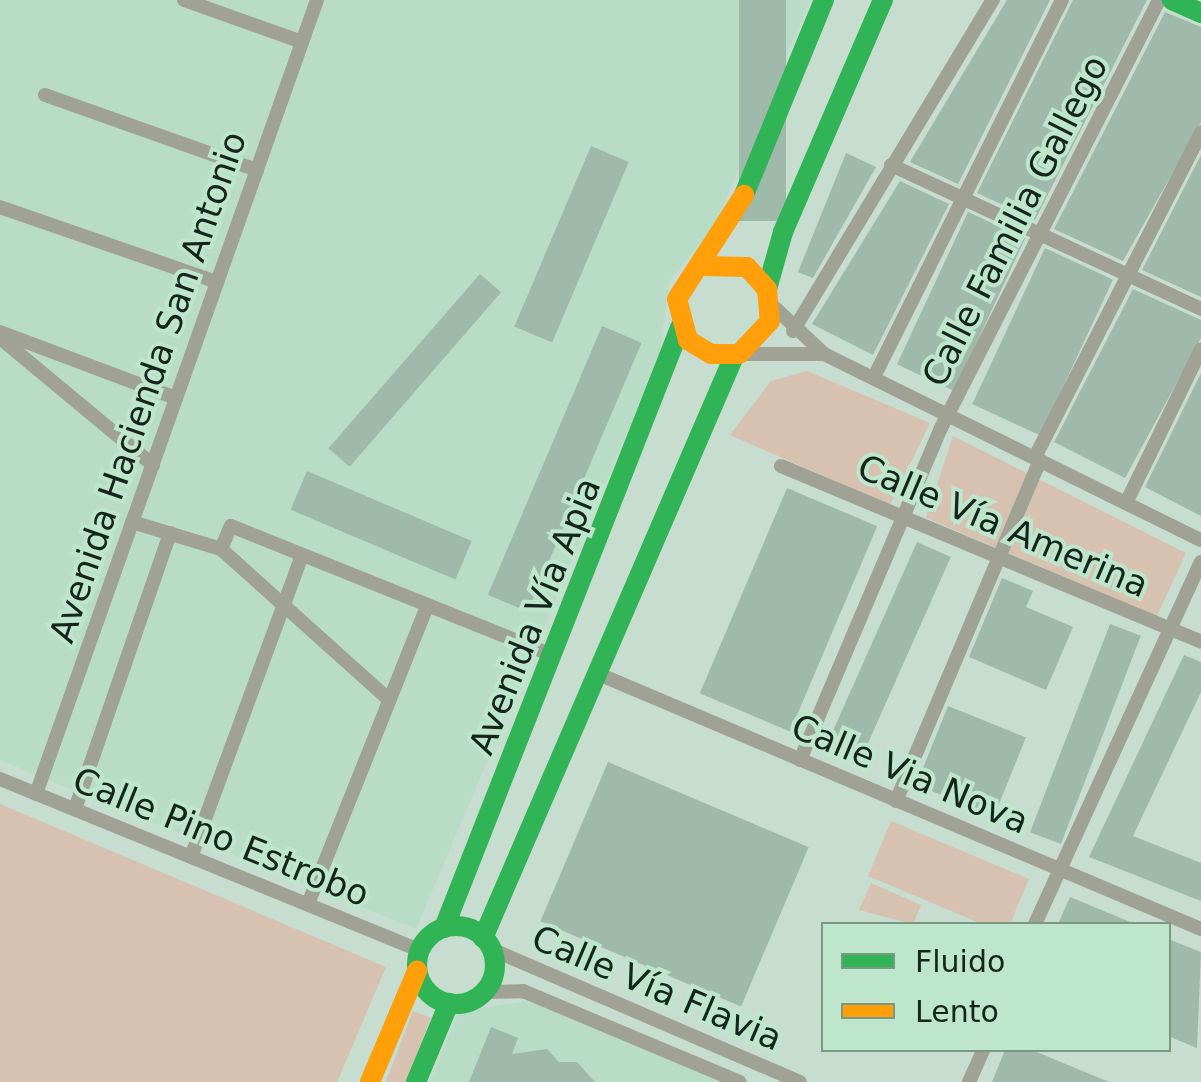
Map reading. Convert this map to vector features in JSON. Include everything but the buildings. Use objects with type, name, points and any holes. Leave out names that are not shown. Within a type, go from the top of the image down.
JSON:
[{"type":"street","points":[[184,0],[302,42]]},
{"type":"street","name":"Avenida Hacienda San Antonio","points":[[36,794],[317,0]]},
{"type":"street","points":[[824,0],[737,212],[704,266],[682,285],[680,328],[698,348],[737,354],[824,354]]},
{"type":"street","points":[[418,960],[428,992],[449,1003],[484,992],[494,972],[487,943],[596,673],[737,354],[764,335],[783,232],[884,0]]},
{"type":"street","points":[[792,331],[992,0]]},
{"type":"street","points":[[874,377],[1062,0]]},
{"type":"street","name":"Calle Familia Gallego","points":[[800,760],[951,416],[1159,0]]},
{"type":"street","points":[[1172,0],[1201,13]]},
{"type":"street","points":[[45,96],[257,170]]},
{"type":"street","points":[[896,801],[1037,459],[1201,132]]},
{"type":"street","points":[[891,165],[1201,309]]},
{"type":"street","points":[[0,207],[217,282]]},
{"type":"street","points":[[704,266],[733,262],[770,297],[792,331],[824,354],[1201,540]]},
{"type":"street","name":"Avenida Vía Apia","points":[[444,928],[680,328]]},
{"type":"street","points":[[1,340],[176,398]]},
{"type":"street","points":[[1,340],[153,465]]},
{"type":"street","points":[[1126,503],[1201,350]]},
{"type":"street","name":"Calle Vía Amerina","points":[[781,466],[1201,642]]},
{"type":"street","points":[[132,522],[221,549],[388,699]]},
{"type":"street","points":[[221,549],[231,526],[554,656]]},
{"type":"street","name":"Avenida Hacienda San Antonio","points":[[74,809],[170,533]]},
{"type":"street","points":[[191,856],[302,555]]},
{"type":"street","points":[[1036,922],[1201,562]]},
{"type":"street","points":[[308,904],[427,606]]},
{"type":"street","name":"Calle Via Nova","points":[[596,673],[1201,929]]},
{"type":"street","name":"Calle Pino Estrobo","points":[[0,779],[308,904],[418,960]]},
{"type":"street","points":[[370,1082],[418,960],[444,928],[487,943]]},
{"type":"street","name":"Calle Vía Flavia","points":[[487,943],[800,1082]]},
{"type":"street","name":"Calle Vía Flavia","points":[[484,992],[523,991],[740,1082]]},
{"type":"street","points":[[416,1082],[449,1003]]},
{"type":"street","points":[[970,1082],[982,1052]]},
{"type":"shaded area","points":[[0,0],[810,0],[716,222],[669,282],[659,357],[416,929],[0,760]]},
{"type":"shaded area","points":[[807,371],[930,423],[890,505],[730,435],[771,381]]},
{"type":"shaded area","points":[[953,436],[1186,553],[1157,616],[926,518]]},
{"type":"shaded area","points":[[0,804],[386,967],[337,1082],[0,1082]]},
{"type":"shaded area","points":[[891,821],[1029,879],[1011,922],[977,922],[868,876]]},
{"type":"shaded area","points":[[871,883],[921,905],[914,922],[859,910]]},
{"type":"shaded area","points":[[528,1001],[722,1082],[430,1082],[459,1012]]},
{"type":"shaded area","points":[[413,1011],[431,1018],[406,1082],[386,1082]]},
{"type":"traffic: fast","points":[[744,195],[824,0]]},
{"type":"traffic: fast","points":[[767,289],[783,232],[883,0]]},
{"type":"traffic: fast","points":[[1172,0],[1201,13]]},
{"type":"traffic: fast","points":[[444,928],[680,328]]},
{"type":"traffic: fast","points":[[483,938],[735,354]]},
{"type":"traffic: fast","points":[[456,926],[471,929],[483,938],[492,950],[495,965],[492,980],[483,992],[471,1001],[456,1004],[441,1001],[429,992],[420,980],[417,965],[420,950],[429,938],[441,929],[456,926]]},
{"type":"traffic: fast","points":[[416,1082],[449,1003]]},
{"type":"traffic: slow","points":[[703,266],[747,267],[767,289],[770,321],[739,354],[711,354],[688,340],[677,299],[744,195]]},
{"type":"traffic: slow","points":[[370,1082],[417,971]]}]
